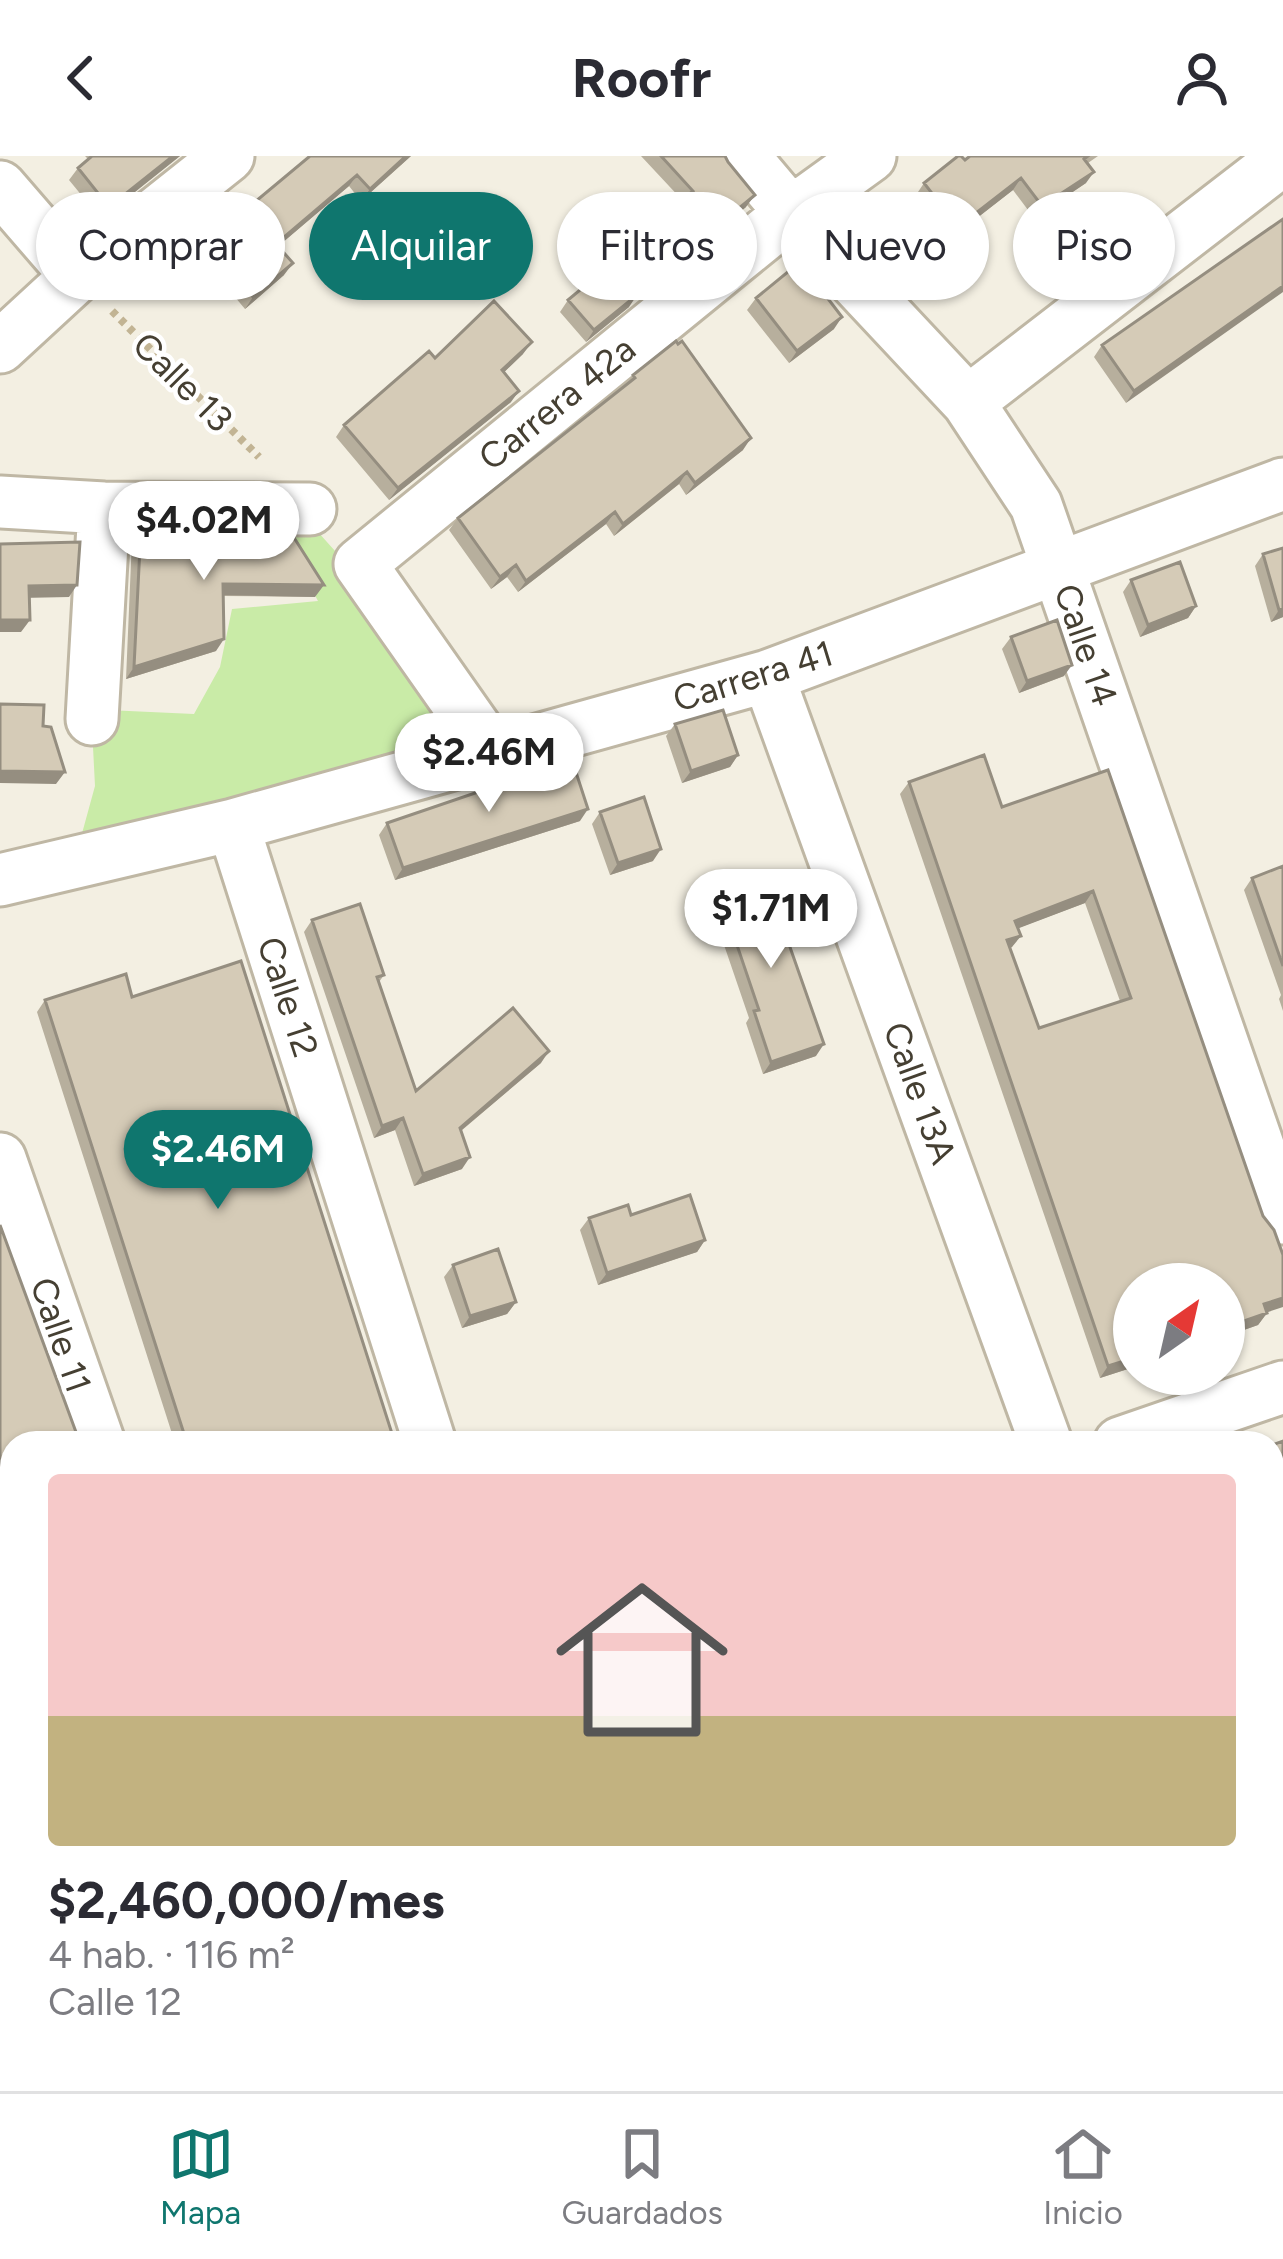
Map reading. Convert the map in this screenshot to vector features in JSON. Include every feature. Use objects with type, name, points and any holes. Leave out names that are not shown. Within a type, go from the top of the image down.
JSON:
[{"type":"street","points":[[182,192],[227,156]]},
{"type":"street","name":"Calle 14","points":[[742,156],[781,201]]},
{"type":"street","name":"Carrera 42a","points":[[820,192],[870,156]]},
{"type":"street","points":[[968,402],[1283,159]]},
{"type":"street","points":[[0,187],[36,229]]},
{"type":"street","name":"Carrera 42a","points":[[492,752],[360,564],[781,221]]},
{"type":"street","points":[[0,346],[51,300]]},
{"type":"street","name":"Calle 14","points":[[872,300],[968,402],[1036,505],[1283,1218]]},
{"type":"street","name":"Carrera 41","points":[[0,880],[233,825],[768,676],[1283,484]]},
{"type":"street","points":[[0,502],[104,508],[310,509]]},
{"type":"street","points":[[92,719],[104,508]]},
{"type":"street","name":"Calle 13A","points":[[768,676],[1042,1431]]},
{"type":"street","name":"Calle 12","points":[[233,825],[426,1431]]},
{"type":"street","name":"Calle 11","points":[[0,1159],[95,1431]]},
{"type":"street","points":[[1155,1431],[1283,1387]]},
{"type":"path","name":"Calle 13","points":[[101,300],[310,509]]},
{"type":"green space","points":[[309,522],[353,571],[476,743],[78,848],[95,786],[93,747],[107,710],[194,714],[220,667],[232,609],[318,601],[283,536]]},
{"type":"building","points":[[92,156],[173,156],[128,192],[97,192],[78,168]]},
{"type":"building","points":[[310,156],[406,156],[370,189],[357,175],[337,192],[309,192],[309,216],[285,236],[285,192],[267,192]]},
{"type":"building","points":[[661,156],[725,156],[753,192],[692,192]]},
{"type":"building","points":[[958,156],[965,160],[970,156],[1088,156],[1084,159],[1094,172],[1063,192],[1032,192],[1021,178],[989,203],[989,192],[931,192],[924,183]]},
{"type":"building","points":[[1283,219],[1283,286],[1134,391],[1102,345],[1167,300],[1175,300],[1175,294]]},
{"type":"building","points":[[781,278],[781,300],[829,300],[842,317],[797,351],[757,297]]},
{"type":"building","points":[[568,300],[631,300],[594,330]]},
{"type":"building","points":[[494,301],[532,342],[502,370],[519,391],[398,488],[344,425],[429,351],[435,358]]},
{"type":"building","points":[[676,341],[682,341],[751,438],[695,483],[687,472],[623,524],[615,512],[526,581],[516,565],[500,577],[458,518]]},
{"type":"building","points":[[141,527],[291,533],[324,585],[223,584],[224,639],[134,667]]},
{"type":"building","points":[[80,542],[77,585],[29,586],[30,620],[0,620],[0,544]]},
{"type":"building","points":[[1283,548],[1283,608],[1279,610],[1263,554]]},
{"type":"building","points":[[1180,562],[1196,606],[1148,625],[1131,580]]},
{"type":"building","points":[[1057,620],[1072,665],[1027,681],[1011,637]]},
{"type":"building","points":[[0,704],[44,705],[43,726],[51,727],[65,772],[0,771]]},
{"type":"building","points":[[723,710],[738,755],[691,771],[675,724]]},
{"type":"building","points":[[984,755],[1002,807],[1108,770],[1263,1216],[1283,1255],[1283,1298],[1264,1304],[1267,1313],[1245,1321],[1245,1263],[1113,1263],[1113,1364],[1108,1366],[909,782]],"holes":[[[1093,891],[1131,998],[1039,1028],[1007,940],[1021,936],[1015,921]]]},
{"type":"building","points":[[572,760],[588,809],[403,868],[387,823]]},
{"type":"building","points":[[644,797],[661,849],[618,863],[600,812]]},
{"type":"building","points":[[1283,866],[1283,966],[1252,878]]},
{"type":"building","points":[[765,876],[824,1044],[771,1062],[754,1011],[759,1010],[719,892]]},
{"type":"building","points":[[360,904],[384,975],[377,977],[416,1091],[513,1008],[549,1051],[460,1128],[470,1157],[423,1174],[403,1118],[382,1126],[312,920]]},
{"type":"building","points":[[241,961],[391,1431],[183,1431],[45,1000],[126,974],[132,997]]},
{"type":"building","points":[[690,1195],[705,1240],[607,1273],[589,1218],[628,1205],[631,1215]]},
{"type":"building","points":[[0,1225],[76,1431],[0,1431]]},
{"type":"building","points":[[498,1249],[516,1302],[470,1316],[453,1265]]}]
